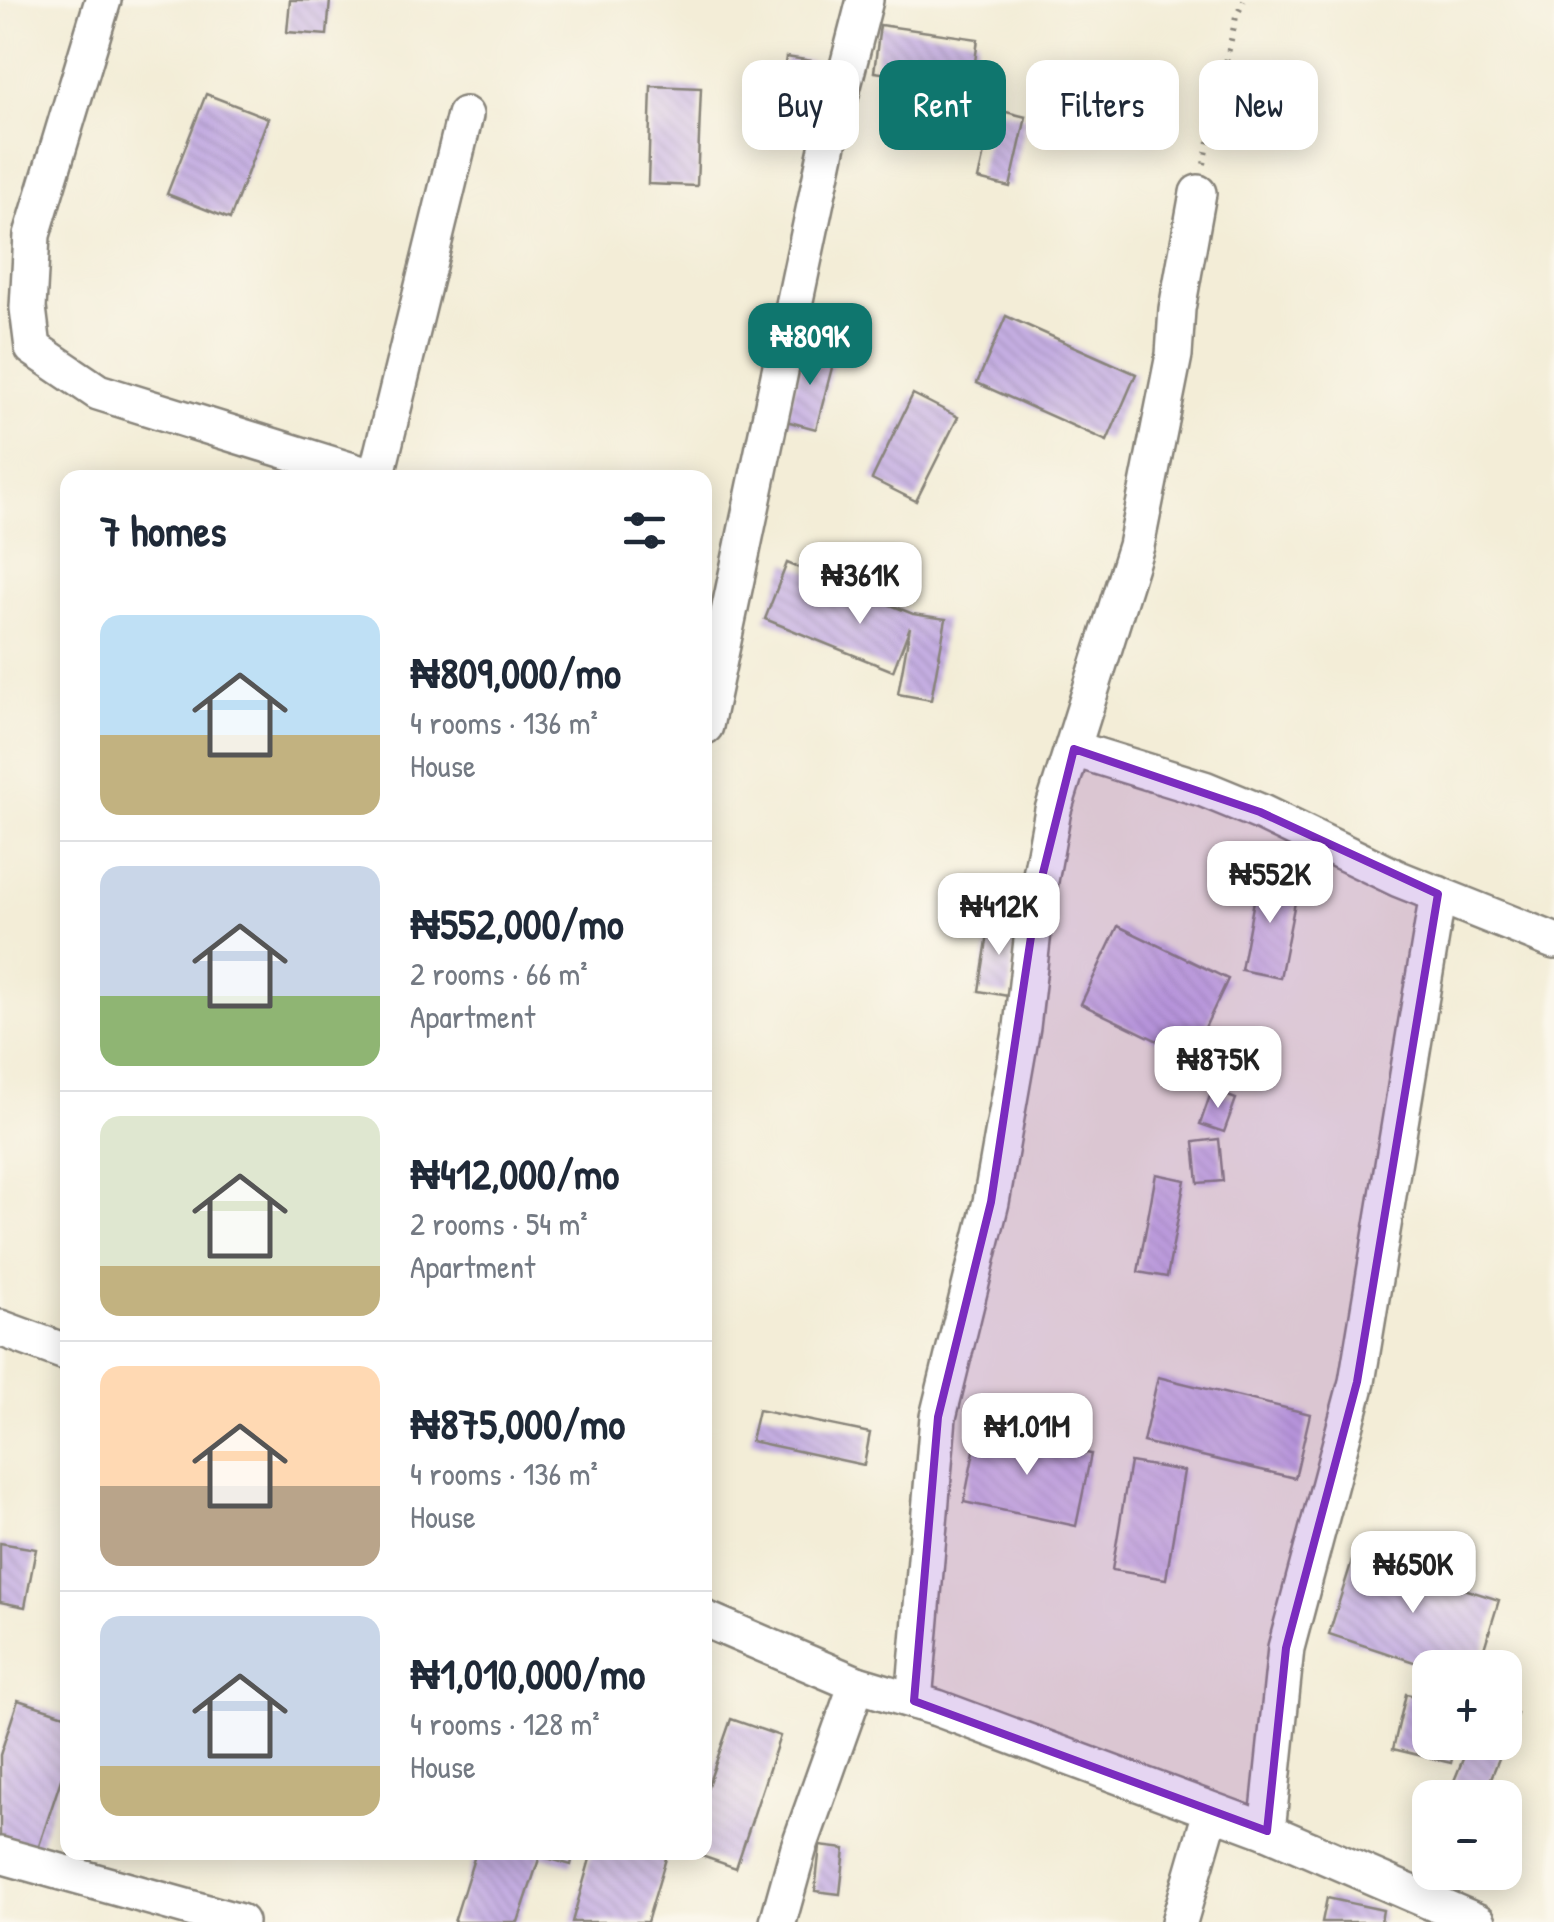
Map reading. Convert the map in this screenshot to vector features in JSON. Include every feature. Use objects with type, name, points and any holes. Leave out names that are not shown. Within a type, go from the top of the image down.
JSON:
[{"type":"street","points":[[104,0],[32,235],[28,308],[33,348],[98,392],[349,470]]},
{"type":"street","points":[[712,693],[824,163],[865,0]]},
{"type":"street","points":[[377,470],[464,115]]},
{"type":"street","points":[[914,1701],[938,1417],[990,1202],[1022,1027],[1037,897],[1053,810],[1136,546],[1174,355],[1177,308],[1198,193]]},
{"type":"street","points":[[1074,749],[1204,789],[1438,894],[1554,941]]},
{"type":"street","points":[[1267,1831],[1286,1648],[1358,1382],[1438,894]]},
{"type":"street","points":[[0,1328],[60,1349]]},
{"type":"street","points":[[712,1622],[857,1684],[914,1701],[1267,1831],[1478,1922]]},
{"type":"street","points":[[778,1922],[857,1684]]},
{"type":"street","points":[[1179,1922],[1211,1812]]},
{"type":"street","points":[[0,1855],[240,1922]]},
{"type":"path","points":[[1198,193],[1236,17],[1244,0]]},
{"type":"highlighted area","points":[[1074,749],[1260,812],[1438,894],[1357,1382],[1286,1648],[1267,1831],[914,1701],[938,1417],[991,1202],[1037,897]]},
{"type":"building","points":[[290,0],[330,0],[327,35],[287,32]]},
{"type":"building","points":[[880,25],[978,39],[975,60],[879,60],[879,73],[874,72]]},
{"type":"building","points":[[651,86],[701,88],[697,186],[648,184]]},
{"type":"building","points":[[206,94],[268,118],[230,219],[167,194]]},
{"type":"building","points":[[1006,112],[1026,117],[1010,187],[978,179],[985,150],[1006,150]]},
{"type":"building","points":[[1006,316],[1136,374],[1107,441],[977,383]]},
{"type":"building","points":[[804,348],[835,356],[816,429],[786,421]]},
{"type":"building","points":[[913,394],[958,417],[916,501],[872,479]]},
{"type":"building","points":[[787,563],[913,614],[946,619],[931,700],[898,694],[910,627],[893,671],[765,619]]},
{"type":"building","points":[[1259,874],[1299,882],[1280,978],[1241,970]]},
{"type":"building","points":[[990,921],[1019,925],[1008,996],[979,991]]},
{"type":"building","points":[[1118,926],[1228,979],[1191,1057],[1081,1004]]},
{"type":"building","points":[[1212,1090],[1236,1099],[1224,1132],[1200,1124]]},
{"type":"building","points":[[1219,1139],[1223,1181],[1198,1183],[1194,1142]]},
{"type":"building","points":[[1156,1174],[1185,1180],[1167,1277],[1138,1272]]},
{"type":"building","points":[[1158,1377],[1310,1414],[1295,1478],[1143,1442]]},
{"type":"building","points":[[758,1410],[870,1433],[864,1465],[751,1441]]},
{"type":"building","points":[[978,1431],[1091,1454],[1076,1526],[964,1502]]},
{"type":"building","points":[[1130,1462],[1184,1471],[1166,1579],[1112,1570]]},
{"type":"building","points":[[0,1543],[36,1549],[25,1607],[0,1602]]},
{"type":"building","points":[[1354,1554],[1499,1600],[1484,1650],[1412,1650],[1412,1661],[1329,1634]]},
{"type":"building","points":[[1406,1694],[1412,1695],[1412,1754],[1393,1749]]},
{"type":"building","points":[[18,1700],[60,1713],[60,1782],[38,1849],[0,1837],[0,1755]]},
{"type":"building","points":[[731,1719],[780,1736],[736,1868],[712,1860],[712,1774]]},
{"type":"building","points":[[1463,1760],[1498,1760],[1490,1780],[1454,1780]]},
{"type":"building","points":[[820,1846],[845,1849],[840,1894],[815,1891]]},
{"type":"building","points":[[473,1860],[539,1860],[518,1922],[454,1922]]},
{"type":"building","points":[[590,1860],[666,1860],[647,1922],[572,1922]]},
{"type":"building","points":[[1327,1898],[1383,1910],[1381,1922],[1322,1922]]}]
